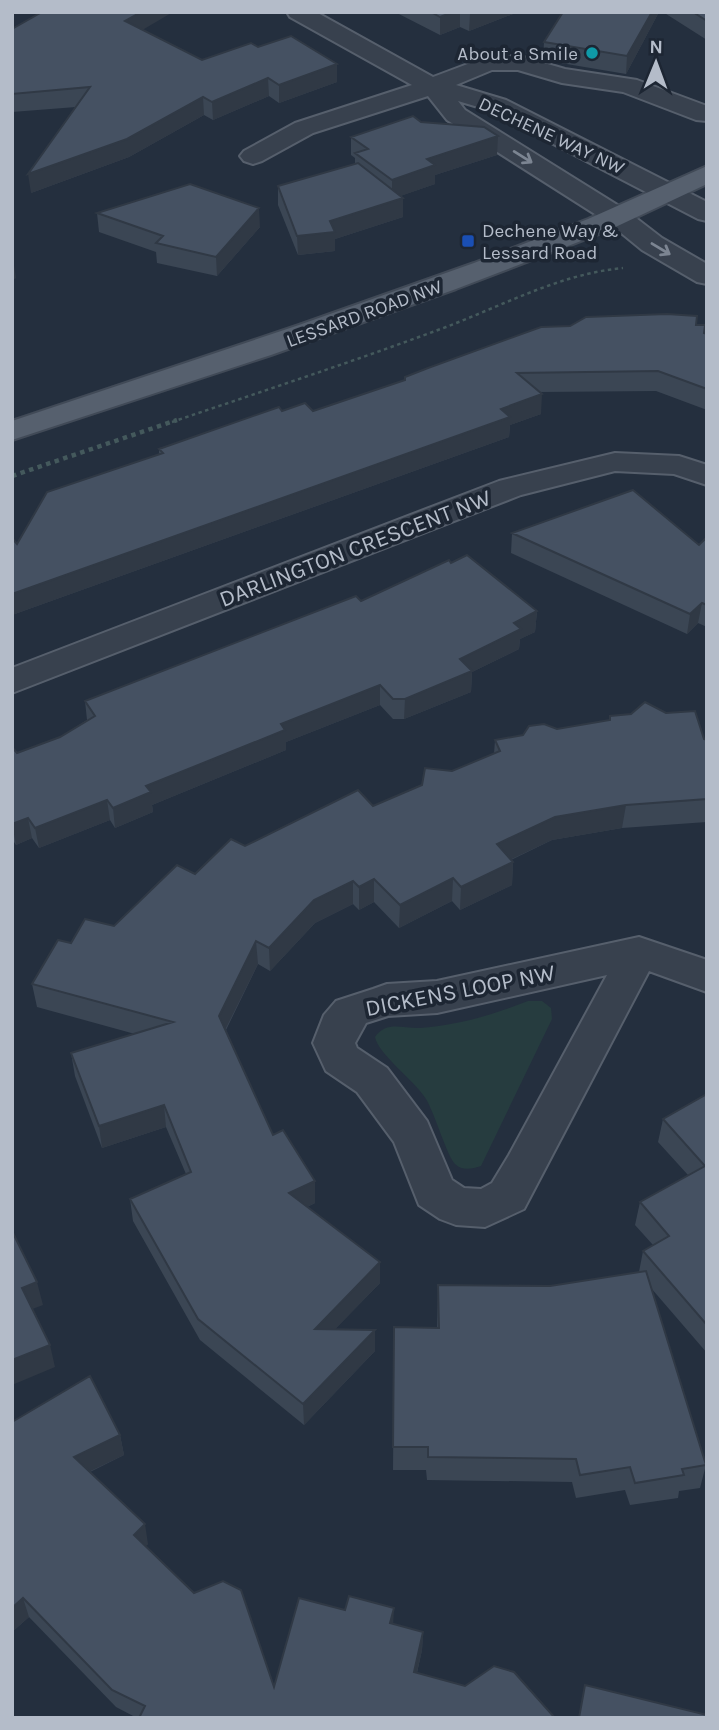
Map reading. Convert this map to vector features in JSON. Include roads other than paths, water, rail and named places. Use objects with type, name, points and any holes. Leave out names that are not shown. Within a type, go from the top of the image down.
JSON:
[{"type":"main road","name":"LESSARD ROAD NW","points":[[12,431],[268,347],[540,250],[669,194],[707,174]]},
{"type":"street","name":"DECHENE WAY NW","points":[[298,12],[432,86],[497,105],[707,213]]},
{"type":"street","points":[[253,156],[303,128],[432,86],[489,63],[526,54],[562,76],[628,85],[703,119]]},
{"type":"street","name":"DECHENE WAY NW","points":[[432,86],[456,115],[618,217],[652,244],[707,276]]},
{"type":"street","name":"DARLINGTON CRESCENT NW","points":[[12,681],[510,488],[615,462],[679,465],[707,476]]},
{"type":"street","points":[[639,952],[707,976]]},
{"type":"street","name":"DICKENS LOOP NW","points":[[639,952],[525,1168],[508,1196],[485,1208],[456,1206],[435,1192],[412,1135],[372,1080],[341,1059],[334,1043],[339,1027],[351,1012],[387,1000],[437,997],[639,952]]},
{"type":"place","name":"About a Smile","points":[[592,53]]},
{"type":"place","name":"Dechene Way & Lessard Road","points":[[468,241]]}]
